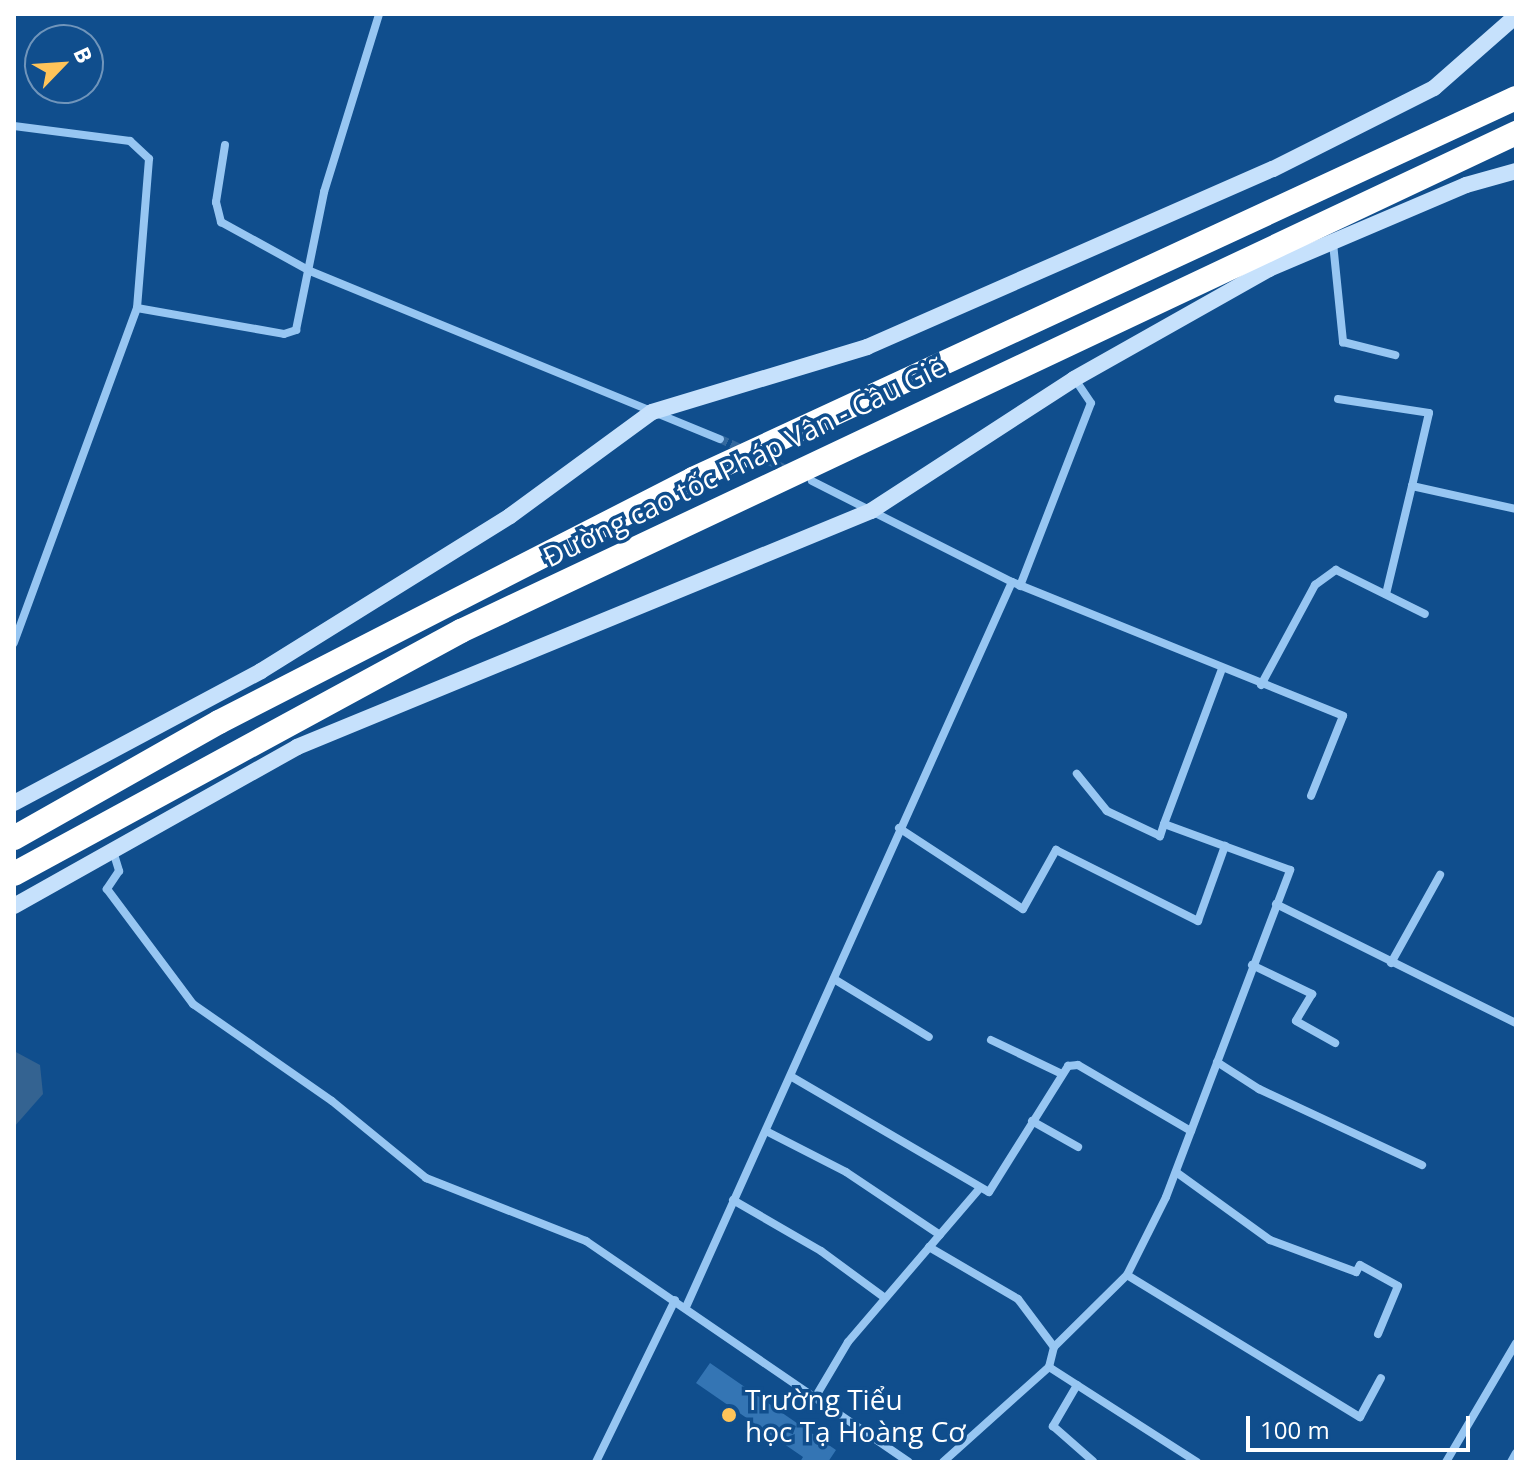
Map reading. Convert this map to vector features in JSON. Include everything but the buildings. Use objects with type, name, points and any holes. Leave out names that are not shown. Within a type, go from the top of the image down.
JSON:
[{"type":"highway","name":"Đường cao tốc Pháp Vân - Cầu Giẽ","points":[[14,838],[233,714],[693,479],[1516,98]]},
{"type":"highway","name":"Đường cao tốc Pháp Vân - Cầu Giẽ","points":[[14,874],[461,631],[1516,133]]},
{"type":"street","points":[[137,308],[291,333],[300,323],[324,192],[379,14]]},
{"type":"street","points":[[14,803],[261,671],[510,516],[652,412],[867,347],[1273,169],[1434,88],[1516,16]]},
{"type":"street","points":[[14,126],[130,141],[146,151],[149,180],[137,308],[14,643]]},
{"type":"street","points":[[225,145],[216,202],[221,222],[310,271],[720,439]]},
{"type":"street","points":[[14,906],[297,747],[871,511],[1074,379],[1269,269],[1466,185],[1516,171]]},
{"type":"street","points":[[1333,242],[1343,342],[1395,355]]},
{"type":"street","points":[[686,1307],[792,1077],[899,828],[1016,584],[1091,403],[1074,379]]},
{"type":"street","points":[[1338,399],[1429,413],[1386,594]]},
{"type":"street","points":[[812,481],[1016,584],[1343,716],[1311,796]]},
{"type":"street","points":[[1412,486],[1516,509]]},
{"type":"street","points":[[1261,685],[1315,585],[1336,570],[1425,614]]},
{"type":"street","points":[[1077,774],[1107,811],[1160,836],[1222,669]]},
{"type":"street","points":[[943,1462],[1049,1367],[1054,1347],[1127,1275],[1176,1172],[1290,870],[1164,824]]},
{"type":"street","points":[[899,828],[1023,909],[1056,850],[1198,921],[1225,846]]},
{"type":"street","points":[[113,851],[119,871],[107,889],[193,1004],[332,1101],[426,1178],[586,1241],[909,1462]]},
{"type":"street","points":[[1391,963],[1440,875]]},
{"type":"street","points":[[1276,904],[1332,927],[1391,963],[1516,1023]]},
{"type":"street","points":[[1252,965],[1312,994],[1296,1021],[1335,1043]]},
{"type":"street","points":[[834,979],[929,1037]]},
{"type":"street","points":[[991,1040],[1062,1074]]},
{"type":"street","points":[[1217,1062],[1259,1089],[1422,1165]]},
{"type":"street","points":[[792,1077],[979,1189],[989,1192],[1062,1074],[1078,1065],[1191,1131]]},
{"type":"street","points":[[1032,1121],[1078,1147]]},
{"type":"street","points":[[766,1131],[846,1172],[940,1235]]},
{"type":"street","points":[[1176,1172],[1270,1240],[1356,1272],[1360,1265],[1398,1286],[1378,1334]]},
{"type":"street","points":[[816,1396],[848,1342],[979,1189]]},
{"type":"street","points":[[733,1200],[821,1251],[885,1298]]},
{"type":"street","points":[[929,1247],[1018,1299],[1054,1347]]},
{"type":"street","points":[[1127,1275],[1360,1417],[1381,1378]]},
{"type":"street","points":[[596,1462],[675,1300]]},
{"type":"street","points":[[1446,1462],[1516,1343]]},
{"type":"street","points":[[1049,1367],[1197,1462]]},
{"type":"street","points":[[1077,1385],[1053,1426],[1093,1461]]},
{"type":"street","points":[[1511,1462],[1516,1453]]},
{"type":"water","points":[[14,1051],[40,1065],[43,1094],[14,1127]]},
{"type":"tunnel","points":[[720,439],[745,450]]},
{"type":"tunnel","points":[[757,456],[788,470]]},
{"type":"place","name":"Trường Tiểu học Tạ Hoàng Cơ","points":[[729,1415]]}]
